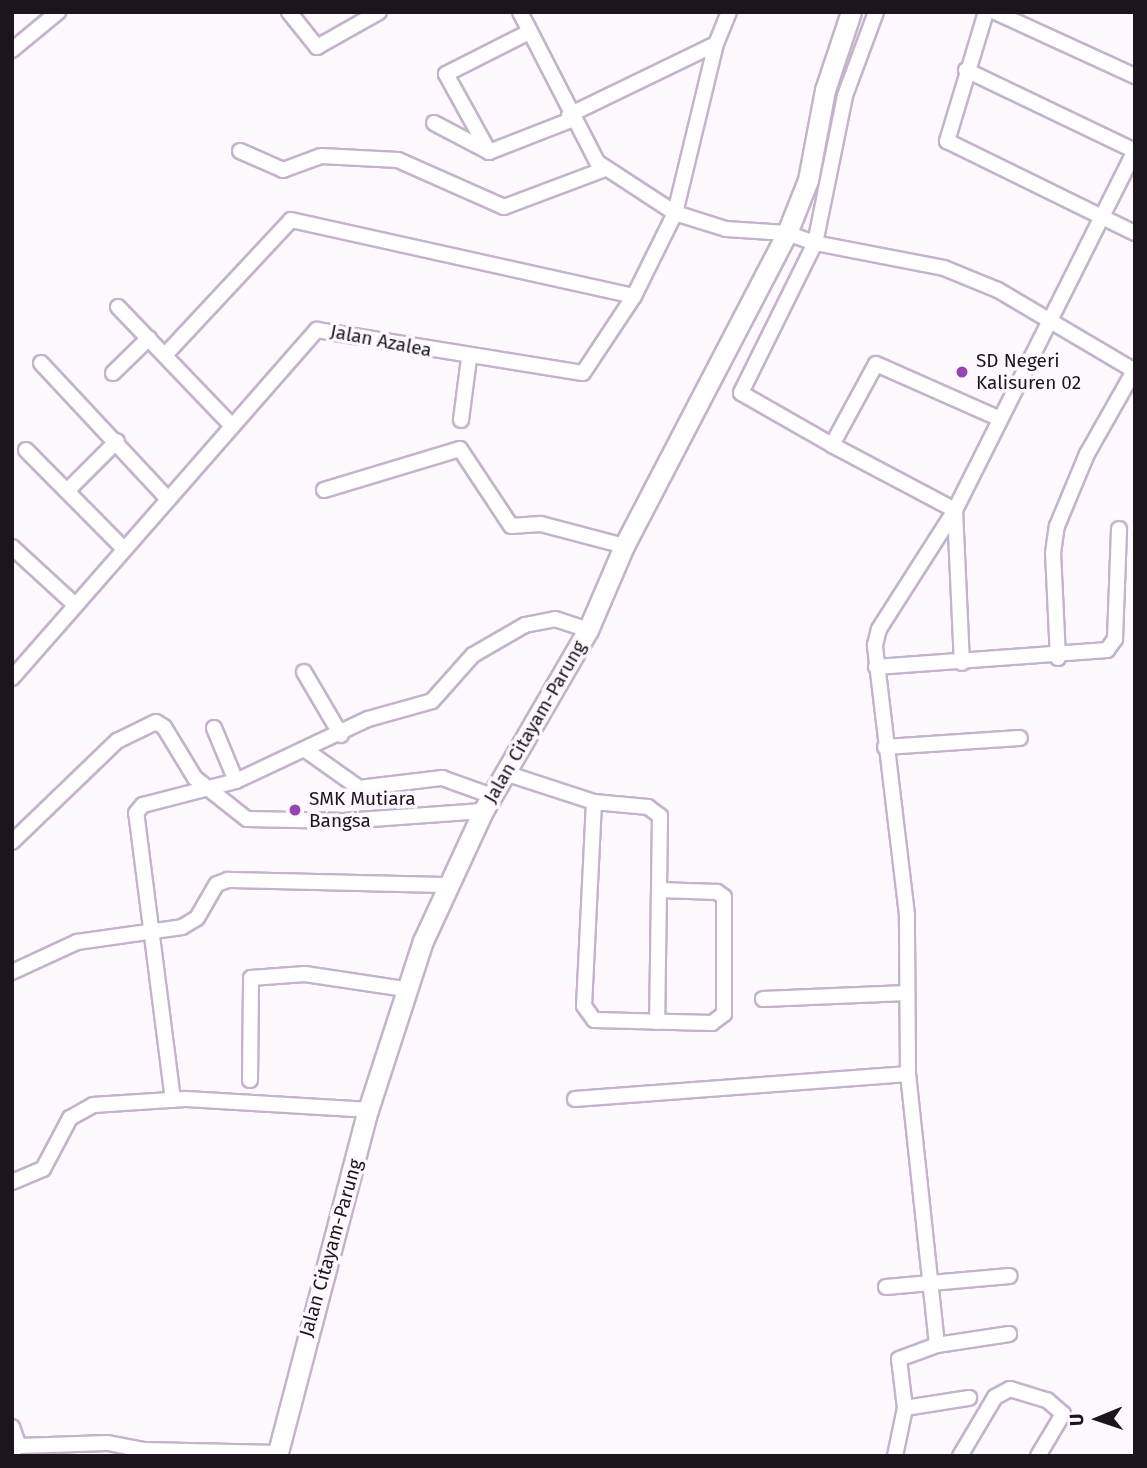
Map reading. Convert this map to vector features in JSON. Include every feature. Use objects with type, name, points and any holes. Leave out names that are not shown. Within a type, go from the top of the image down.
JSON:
[{"type":"main road","name":"Jalan Citayam-Parung","points":[[277,1455],[368,1110],[404,989],[447,885],[488,804],[588,630],[624,546],[787,233],[808,180],[825,90],[851,12]]},
{"type":"street","points":[[289,12],[317,47],[373,14]]},
{"type":"street","points":[[520,12],[570,118],[605,169],[675,213],[737,231],[787,233],[815,243],[944,268],[998,290],[1135,371],[1087,454],[1057,526],[1053,553],[1058,658]]},
{"type":"street","name":"Jalan Azalea","points":[[12,678],[122,547],[317,330],[580,375],[634,296],[675,213],[716,44],[730,12]]},
{"type":"street","points":[[876,12],[845,96],[815,243],[741,393],[955,510]]},
{"type":"street","points":[[986,12],[967,70],[949,144],[1135,233]]},
{"type":"street","points":[[995,12],[1135,76]]},
{"type":"street","points":[[12,50],[56,13]]},
{"type":"street","points":[[489,152],[446,74],[529,32]]},
{"type":"street","points":[[489,152],[570,118],[716,44]]},
{"type":"street","points":[[937,1345],[908,1074],[907,915],[876,667],[879,629],[955,510],[1046,320],[1135,151],[967,70]]},
{"type":"street","points":[[434,123],[489,152]]},
{"type":"street","points":[[240,151],[283,170],[321,156],[398,159],[504,206],[605,169]]},
{"type":"street","points":[[166,354],[291,220],[634,296]]},
{"type":"street","points":[[118,307],[166,354],[232,426]]},
{"type":"street","points":[[113,373],[149,338]]},
{"type":"street","points":[[461,420],[470,358]]},
{"type":"street","points":[[41,363],[117,441],[167,498]]},
{"type":"street","points":[[832,445],[876,364],[998,418]]},
{"type":"street","points":[[68,490],[117,441]]},
{"type":"street","points":[[324,490],[460,449],[511,526],[541,524],[624,546]]},
{"type":"street","points":[[26,450],[122,547]]},
{"type":"street","points":[[955,510],[962,663]]},
{"type":"street","points":[[876,667],[1092,655],[1112,646],[1119,529]]},
{"type":"street","points":[[12,547],[75,605]]},
{"type":"street","points":[[173,1100],[149,933],[136,813],[143,805],[204,786],[236,781],[307,751],[398,707],[432,701],[458,667],[525,625],[555,619],[588,630]]},
{"type":"street","points":[[304,673],[341,735]]},
{"type":"street","points":[[12,842],[141,725],[164,727],[190,773],[247,820],[344,821],[488,804]]},
{"type":"street","points":[[214,728],[236,781]]},
{"type":"street","points":[[885,747],[1020,738]]},
{"type":"street","points":[[307,751],[359,789],[442,778],[488,804]]},
{"type":"street","points":[[505,773],[594,802],[657,811],[657,1022]]},
{"type":"street","points":[[594,802],[584,1006],[601,1022],[712,1023],[725,1008],[724,897],[717,892],[659,890]]},
{"type":"street","points":[[12,972],[77,942],[149,933],[197,918],[217,884],[228,880],[447,885]]},
{"type":"street","points":[[250,1080],[251,978],[305,974],[404,989]]},
{"type":"street","points":[[763,999],[907,993]]},
{"type":"street","points":[[575,1099],[908,1074]]},
{"type":"street","points":[[12,1182],[43,1169],[70,1118],[84,1108],[173,1100],[368,1110]]},
{"type":"street","points":[[886,1287],[1010,1276]]},
{"type":"street","points":[[895,1456],[905,1408],[899,1359],[937,1345],[1009,1334]]},
{"type":"street","points":[[960,1456],[995,1397],[1006,1390],[1047,1400],[1063,1414],[1038,1456]]},
{"type":"street","points":[[905,1408],[970,1398]]},
{"type":"street","points":[[12,1427],[16,1449],[108,1443],[145,1450],[277,1455]]},
{"type":"place","name":"SD Negeri Kalisuren 02","points":[[962,372]]},
{"type":"place","name":"SMK Mutiara Bangsa","points":[[295,810]]}]
